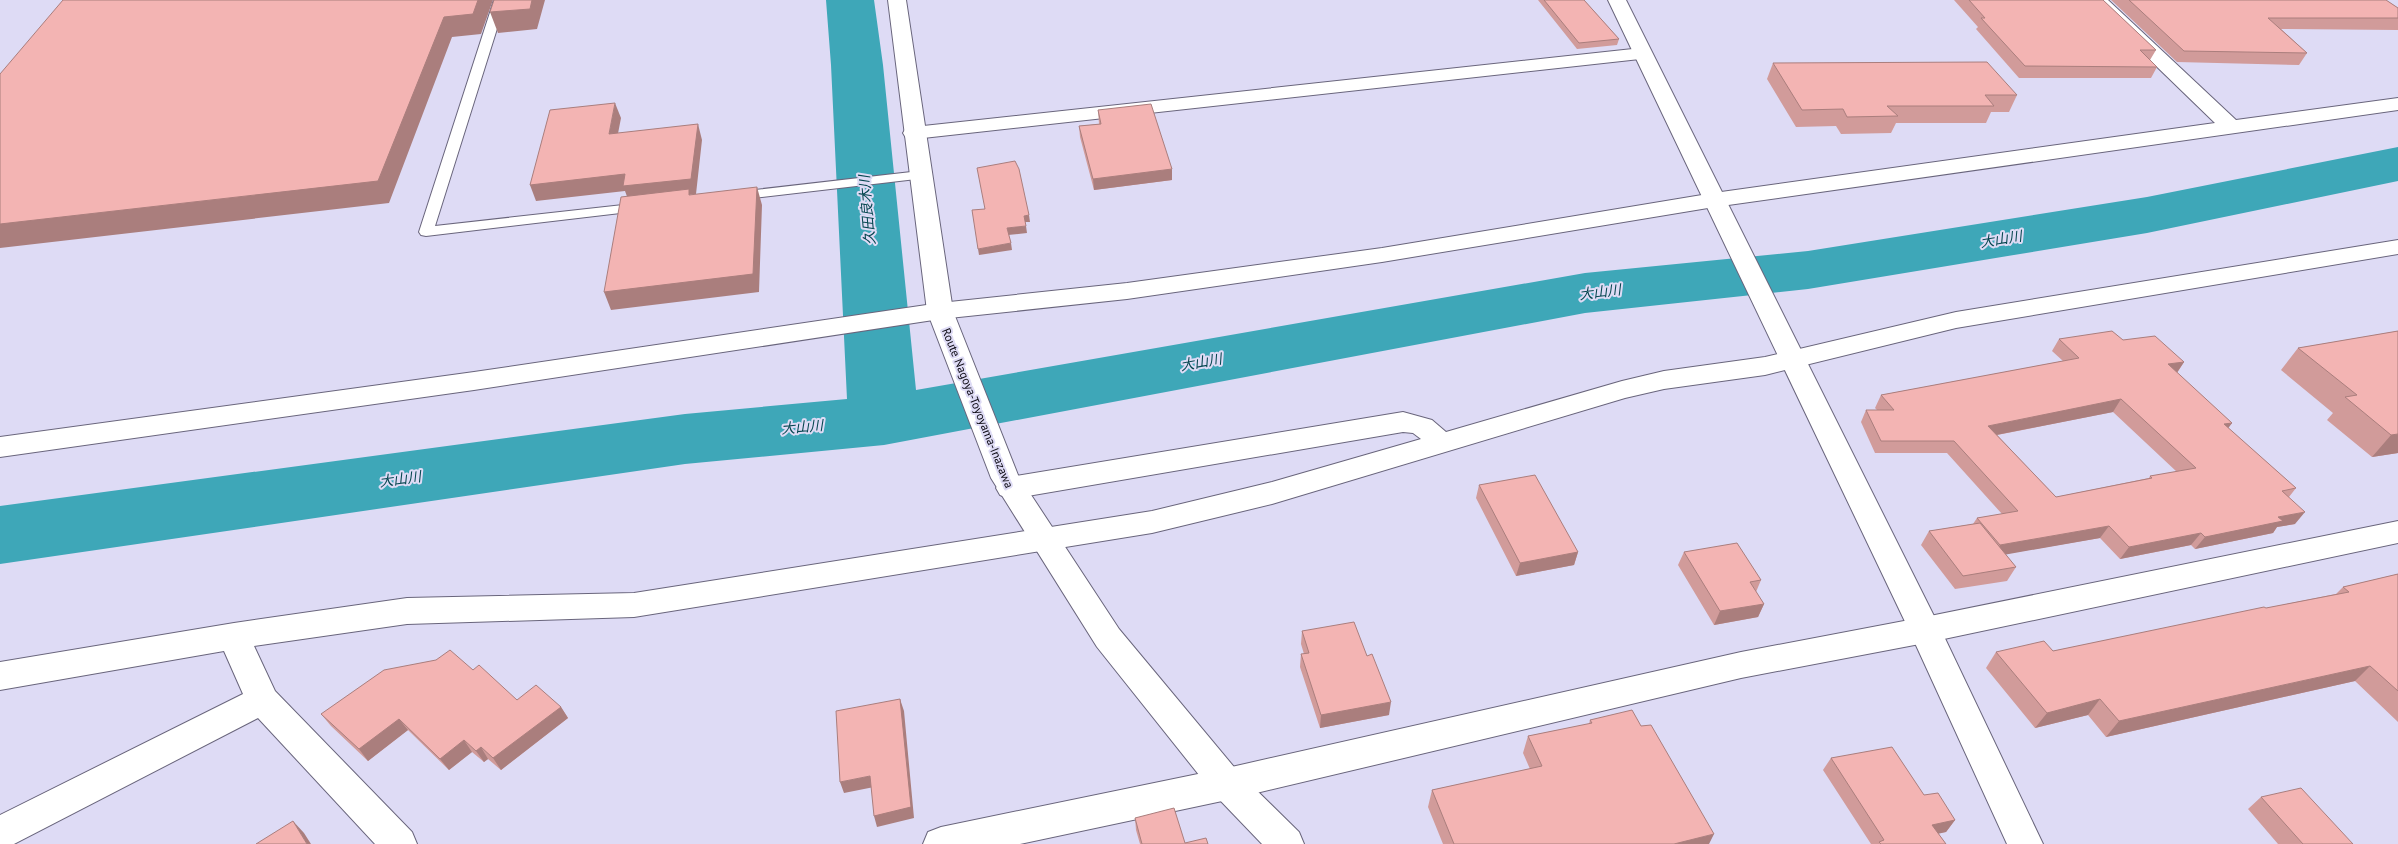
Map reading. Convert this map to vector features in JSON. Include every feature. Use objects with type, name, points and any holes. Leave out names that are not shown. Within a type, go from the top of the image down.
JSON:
[{"type":"street","name":"Route Nagoya-Toyoyama-Inazawa","points":[[897,0],[914,133],[909,176],[940,311],[950,341],[1007,483],[1108,638],[1227,784],[1286,844]]},
{"type":"street","points":[[1617,0],[1925,630],[2025,844]]},
{"type":"street","points":[[2097,0],[2232,128]]},
{"type":"street","points":[[914,133],[1642,54]]},
{"type":"street","points":[[0,447],[474,381],[940,311],[1127,291],[1343,261],[1715,201],[2398,104]]},
{"type":"street","points":[[0,676],[234,636],[407,611],[634,605],[1152,522],[1272,493],[1622,390],[1664,380],[1765,366],[1790,353],[1956,320],[2398,247]]},
{"type":"street","points":[[1007,483],[1403,422],[1416,423],[1425,428],[1434,435],[1437,440],[1435,444]]},
{"type":"street","points":[[941,844],[1227,784],[1741,665],[1925,630],[2398,532]]},
{"type":"street","points":[[234,636],[262,700],[399,844]]},
{"type":"street","points":[[0,833],[262,700]]},
{"type":"lane","points":[[500,0],[426,232],[653,206]]},
{"type":"lane","points":[[722,198],[909,176]]},
{"type":"building","points":[[63,0],[478,0],[473,14],[444,17],[378,181],[0,224],[0,74]]},
{"type":"building","points":[[494,0],[532,0],[530,9],[490,12]]},
{"type":"building","points":[[1544,0],[1584,0],[1619,39],[1579,43]]},
{"type":"building","points":[[1969,0],[2103,0],[2156,50],[2140,50],[2157,67],[2025,66],[1981,18],[1985,18]]},
{"type":"building","points":[[2129,0],[2386,0],[2398,8],[2398,18],[2268,18],[2307,53],[2184,51]]},
{"type":"building","points":[[1987,62],[2017,95],[1985,95],[1994,106],[1887,106],[1898,116],[1847,117],[1843,109],[1802,110],[1773,63]]},
{"type":"building","points":[[615,103],[609,134],[698,124],[691,179],[623,186],[625,174],[530,185],[550,110]]},
{"type":"building","points":[[1151,104],[1172,169],[1093,179],[1079,126],[1101,124],[1098,110]]},
{"type":"building","points":[[1015,161],[1019,169],[1029,215],[1024,216],[1026,226],[1007,228],[1011,243],[978,249],[972,210],[985,209],[977,168]]},
{"type":"building","points":[[757,187],[753,274],[604,292],[621,197],[689,189],[689,195]]},
{"type":"building","points":[[2112,331],[2123,340],[2155,336],[2184,362],[2168,364],[2232,423],[2224,424],[2296,488],[2282,491],[2305,512],[2278,517],[2283,521],[2205,537],[2201,533],[2129,547],[2109,526],[2000,545],[1977,518],[2018,511],[1954,441],[1881,441],[1866,410],[1894,410],[1881,395],[2079,358],[2059,339]],"holes":[[[2121,399],[2196,468],[2056,497],[1988,426]]]},
{"type":"building","points":[[2398,331],[2398,434],[2391,435],[2345,397],[2357,395],[2298,348]]},
{"type":"building","points":[[1535,475],[1578,552],[1520,563],[1479,485]]},
{"type":"building","points":[[1980,523],[2016,567],[1963,576],[1929,531]]},
{"type":"building","points":[[1737,543],[1761,580],[1750,582],[1764,604],[1720,611],[1684,552]]},
{"type":"building","points":[[2398,574],[2398,691],[2370,666],[2119,721],[2100,699],[2047,713],[1996,652],[2044,641],[2053,651],[2264,607],[2349,592],[2343,587]]},
{"type":"building","points":[[1354,622],[1367,656],[1372,654],[1391,702],[1321,715],[1301,654],[1309,653],[1302,631]]},
{"type":"building","points":[[450,650],[473,670],[479,665],[517,700],[536,685],[561,707],[493,758],[481,747],[476,751],[464,740],[440,759],[399,719],[359,749],[321,714],[384,670],[436,660]]},
{"type":"building","points":[[900,699],[911,807],[874,816],[870,776],[840,782],[836,711]]},
{"type":"building","points":[[1632,710],[1641,726],[1651,725],[1714,834],[1674,844],[1454,844],[1432,790],[1542,766],[1528,736],[1592,723],[1590,720]]},
{"type":"building","points":[[1892,747],[1924,795],[1938,793],[1955,820],[1932,825],[1946,844],[1881,844],[1879,842],[1884,840],[1831,758]]},
{"type":"building","points":[[2301,788],[2353,844],[2303,844],[2261,797]]},
{"type":"building","points":[[1174,808],[1185,843],[1206,838],[1208,844],[1142,844],[1135,818]]},
{"type":"building","points":[[293,821],[307,844],[256,844]]},
{"type":"waterway","name":"久田良木川","points":[[850,0],[857,65],[884,420]]},
{"type":"waterway","name":"大山川","points":[[884,420],[1585,293],[1808,270],[2147,215],[2398,164]]},
{"type":"waterway","name":"大山川","points":[[0,535],[685,439],[884,420]]}]
